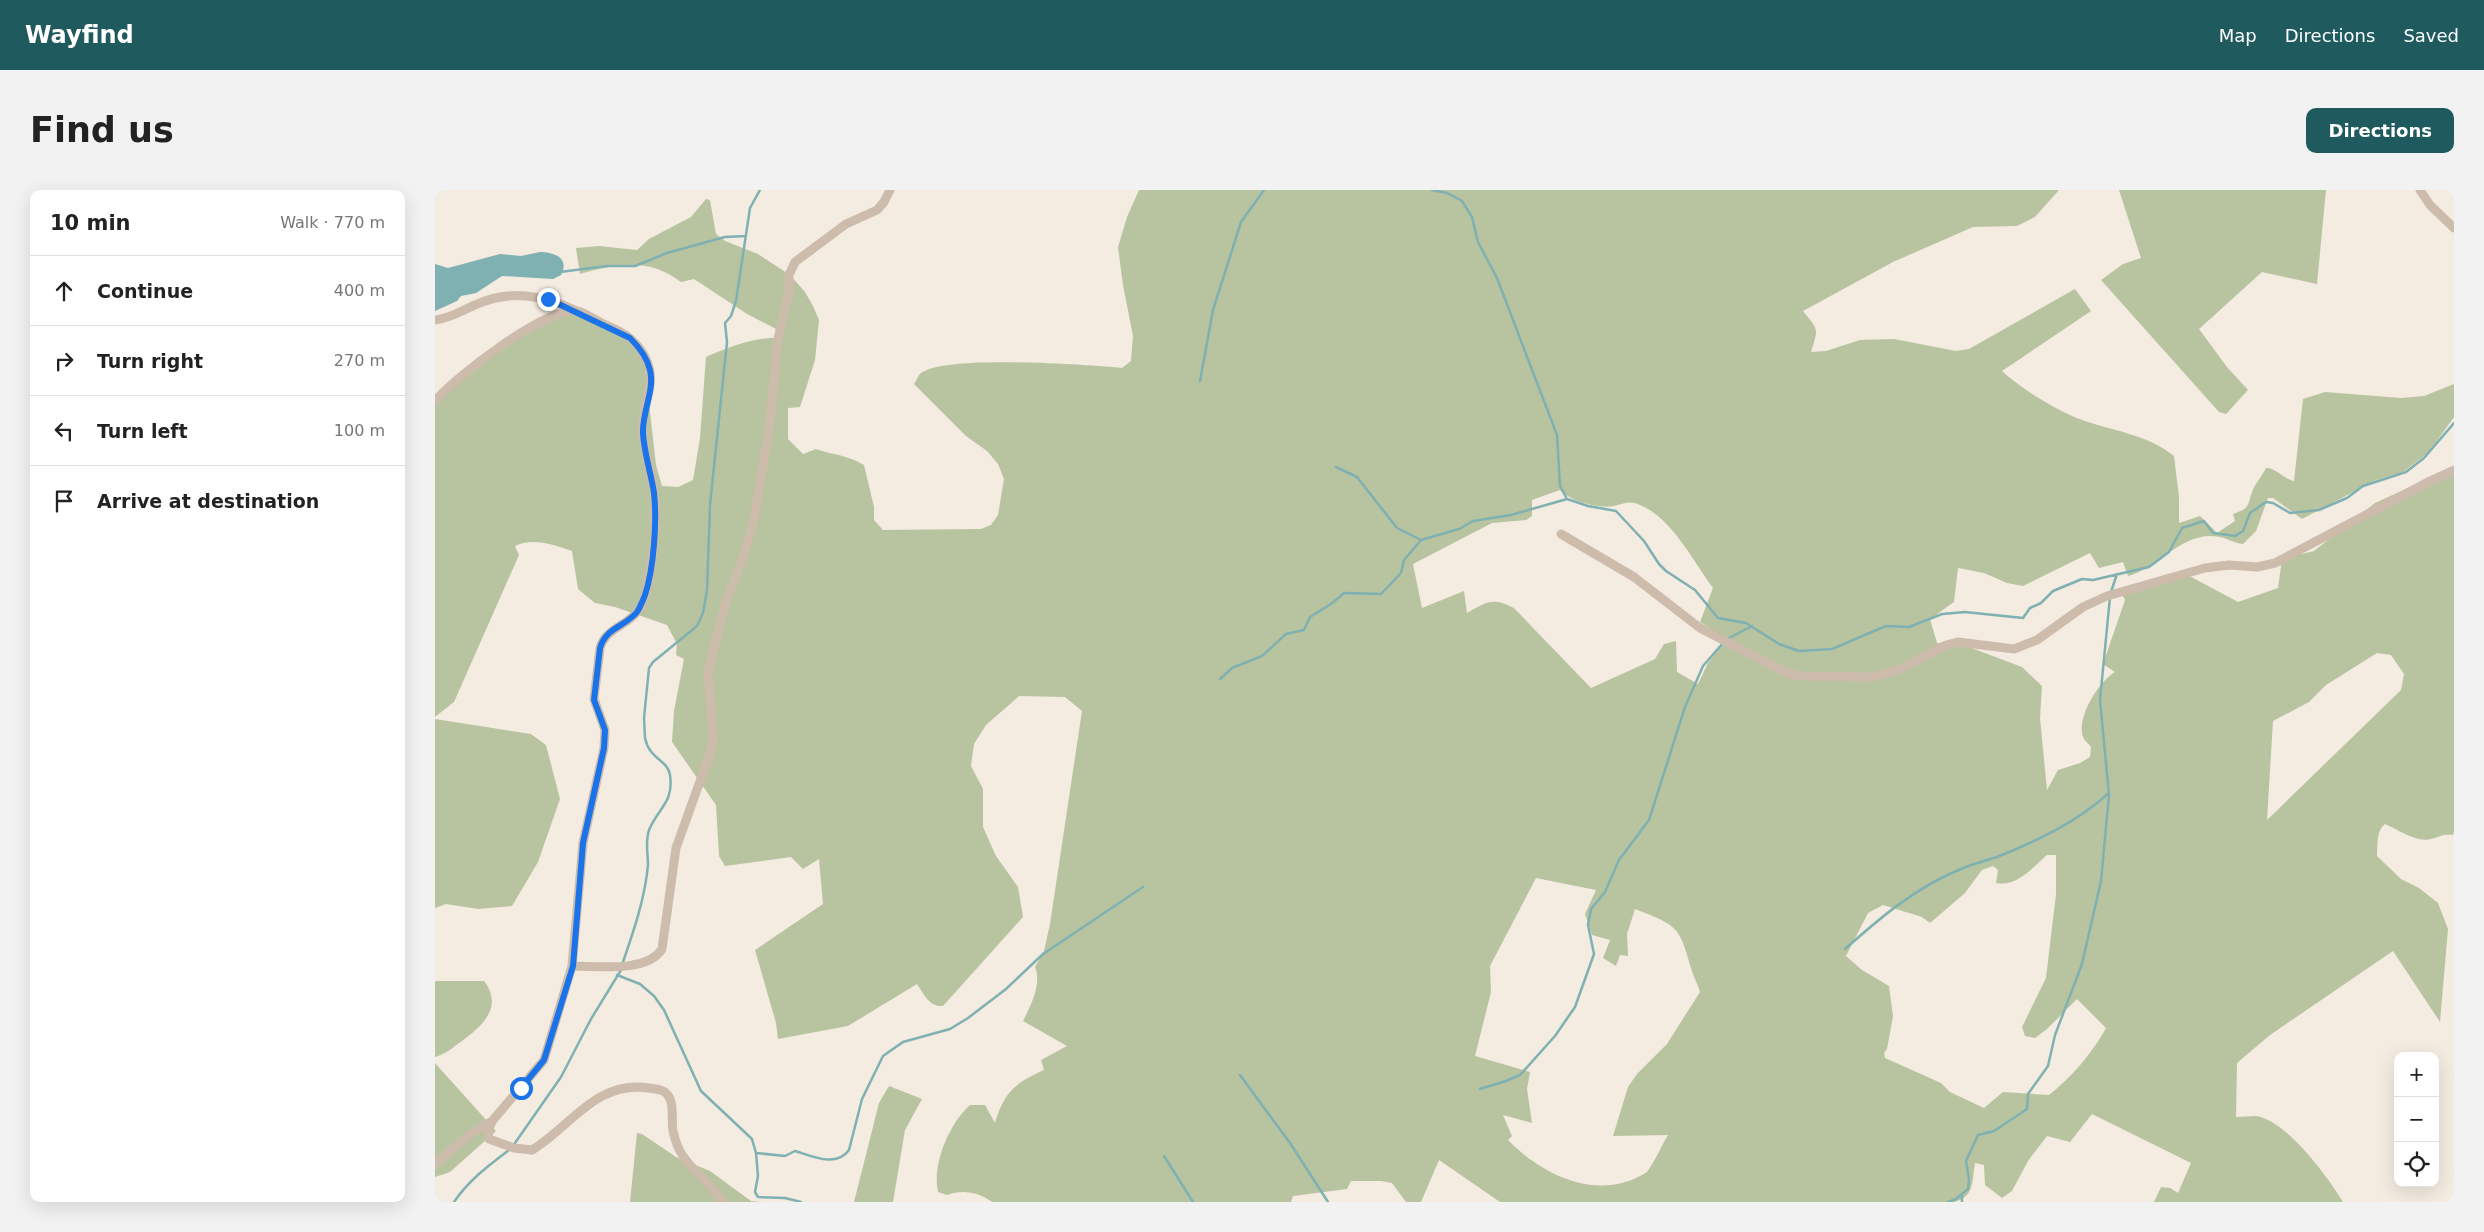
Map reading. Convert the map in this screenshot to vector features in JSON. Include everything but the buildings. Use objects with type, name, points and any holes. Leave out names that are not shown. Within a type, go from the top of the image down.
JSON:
[{"type":"street","points":[[573,966],[631,967],[659,954],[662,949],[676,848],[713,738],[707,672],[726,602],[745,552],[754,519],[763,467],[779,339],[788,298],[789,275],[795,262],[846,224],[877,210],[884,202],[889,190]]},
{"type":"street","points":[[2421,190],[2431,204],[2454,228]]},
{"type":"street","points":[[435,320],[504,295],[541,298],[577,311],[630,338],[640,347],[646,359],[652,382],[643,417],[643,435],[654,494],[651,564],[645,594],[637,612],[626,622],[610,630],[600,648],[594,700],[605,730],[604,748],[583,843],[573,966],[544,1060],[493,1120],[488,1130],[489,1139]]},
{"type":"street","points":[[435,401],[465,373],[525,330],[560,313],[577,311]]},
{"type":"street","points":[[1561,534],[1634,577],[1700,628],[1789,674],[1840,678],[1873,676],[1898,670],[1947,645],[1958,642],[2003,649],[2025,646],[2083,607],[2179,574],[2229,565],[2257,566],[2275,563],[2454,470]]},
{"type":"street","points":[[470,1134],[514,1148],[532,1150],[567,1120],[599,1098],[622,1088],[654,1088],[667,1094],[671,1102],[673,1130],[683,1156],[723,1202]]},
{"type":"street","points":[[435,1164],[470,1134],[493,1120]]},
{"type":"green space","points":[[1139,190],[2059,190],[2035,217],[2017,226],[1973,227],[1893,262],[1803,311],[1816,329],[1811,352],[1826,351],[1860,340],[1894,339],[1956,351],[1969,349],[2075,289],[2091,311],[2002,371],[2031,393],[2066,413],[2154,443],[2174,456],[2179,497],[2179,523],[2200,516],[2217,533],[2235,521],[2233,514],[2247,506],[2253,489],[2266,468],[2270,468],[2294,481],[2303,399],[2325,392],[2401,398],[2424,396],[2454,384],[2454,417],[2429,452],[2403,472],[2376,480],[2302,519],[2273,498],[2268,498],[2256,531],[2243,544],[2220,537],[2207,536],[2195,539],[2172,550],[2139,572],[2128,576],[2123,562],[2099,568],[2090,553],[2023,586],[2007,583],[1984,573],[1958,568],[1954,602],[1930,619],[1937,643],[1961,644],[2022,667],[2042,686],[2040,718],[2047,790],[2058,770],[2080,763],[2090,757],[2091,747],[2083,737],[2083,720],[2090,701],[2102,683],[2115,672],[2103,664],[2125,600],[2120,590],[2168,574],[2182,572],[2238,602],[2278,588],[2282,559],[2314,551],[2375,503],[2454,467],[2454,832],[2453,835],[2443,835],[2425,840],[2407,835],[2385,824],[2379,834],[2377,856],[2401,879],[2419,888],[2438,903],[2448,929],[2440,1022],[2393,951],[2270,1035],[2237,1063],[2236,1117],[2256,1116],[2268,1120],[2293,1138],[2317,1165],[2343,1202],[2154,1202],[2161,1187],[2170,1188],[2178,1193],[2191,1163],[2092,1114],[2070,1142],[2047,1136],[2028,1161],[2012,1191],[2002,1198],[1985,1185],[1984,1165],[1975,1163],[1973,1181],[1969,1192],[1961,1200],[1954,1202],[1500,1202],[1439,1160],[1421,1202],[1406,1202],[1392,1183],[1381,1181],[1351,1181],[1347,1189],[1293,1196],[1291,1202],[992,1202],[970,1192],[947,1195],[938,1192],[937,1181],[940,1157],[949,1133],[962,1113],[970,1105],[985,1105],[995,1123],[1002,1103],[1012,1090],[1025,1079],[1044,1070],[1041,1060],[1067,1046],[1023,1021],[1035,994],[1037,973],[1035,967],[1044,951],[1050,924],[1082,711],[1065,697],[1019,696],[986,725],[974,744],[971,766],[983,789],[983,827],[996,856],[1018,887],[1023,917],[943,1006],[930,1002],[917,984],[848,1026],[778,1039],[776,1023],[755,950],[823,904],[819,859],[803,869],[791,857],[725,866],[719,856],[716,805],[672,742],[674,711],[684,659],[676,655],[677,644],[667,625],[615,607],[595,603],[578,589],[572,551],[543,543],[521,543],[515,546],[519,555],[454,702],[435,717],[435,402],[465,375],[498,350],[532,328],[568,309],[610,328],[629,342],[644,359],[656,465],[662,486],[678,487],[693,480],[700,438],[706,357],[753,340],[783,338],[780,331],[747,314],[694,279],[681,282],[656,269],[632,265],[580,274],[576,248],[599,246],[637,250],[649,239],[691,217],[706,199],[710,200],[716,234],[725,241],[758,254],[790,275],[805,292],[819,320],[815,360],[800,407],[788,408],[788,439],[803,454],[816,449],[846,457],[864,465],[874,507],[874,520],[883,530],[981,529],[991,525],[998,515],[1004,479],[998,464],[987,451],[966,436],[914,384],[920,374],[933,368],[956,364],[1017,362],[1122,368],[1131,361],[1133,336],[1118,247],[1127,217]],"holes":[[[1560,490],[1570,498],[1593,505],[1607,507],[1633,503],[1652,511],[1672,530],[1713,588],[1700,622],[1711,629],[1723,643],[1708,663],[1698,684],[1677,672],[1676,641],[1664,644],[1655,659],[1591,688],[1514,608],[1490,602],[1467,613],[1464,591],[1422,608],[1413,564],[1492,523],[1526,520],[1532,516],[1532,500]],[[2377,653],[2391,655],[2404,674],[2401,690],[2267,820],[2273,721],[2309,702],[2326,685]],[[2047,855],[2056,855],[2056,894],[2046,978],[2022,1027],[2025,1036],[2035,1038],[2047,1029],[2077,999],[2106,1028],[2081,1064],[2049,1095],[2003,1092],[1984,1108],[1950,1092],[1941,1083],[1885,1058],[1884,1053],[1887,1049],[1893,1016],[1889,986],[1862,970],[1846,956],[1868,913],[1883,905],[1922,917],[1930,923],[1965,893],[1982,870],[1993,866],[1998,870],[1996,883],[2011,882],[2030,871]],[[1536,878],[1596,890],[1585,914],[1592,935],[1610,940],[1603,958],[1616,966],[1620,955],[1628,956],[1627,934],[1635,909],[1662,920],[1676,931],[1685,947],[1700,992],[1667,1044],[1637,1074],[1628,1087],[1613,1136],[1668,1135],[1647,1172],[1629,1181],[1611,1185],[1574,1182],[1556,1175],[1539,1165],[1508,1140],[1512,1136],[1503,1115],[1532,1123],[1527,1089],[1530,1072],[1475,1056],[1491,992],[1490,966]]]},
{"type":"green space","points":[[2119,190],[2326,190],[2317,284],[2262,272],[2199,329],[2227,367],[2248,390],[2226,414],[2219,412],[2101,280],[2123,264],[2141,258]]},
{"type":"green space","points":[[435,719],[531,734],[546,745],[560,799],[538,862],[512,906],[478,909],[446,904],[435,908]]},
{"type":"green space","points":[[435,981],[484,981],[490,990],[492,999],[488,1015],[477,1029],[443,1054],[435,1057]]},
{"type":"green space","points":[[435,1063],[496,1131],[450,1172],[435,1177]]},
{"type":"green space","points":[[889,1086],[922,1099],[905,1130],[893,1202],[854,1202],[879,1103]]},
{"type":"green space","points":[[637,1133],[642,1134],[676,1157],[710,1171],[751,1201],[762,1202],[630,1202]]},
{"type":"water","points":[[540,252],[550,253],[562,260],[563,269],[561,275],[553,279],[502,276],[476,293],[461,296],[457,301],[435,311],[435,264],[448,268],[500,254],[521,256]]},
{"type":"waterway","points":[[623,962],[642,902],[648,865],[647,843],[649,830],[667,799],[671,784],[669,770],[650,751],[645,738],[644,718],[649,668],[653,662],[697,626],[703,613],[707,590],[710,505],[727,342],[725,323],[731,316],[736,301],[750,208],[760,190]]},
{"type":"waterway","points":[[1200,381],[1213,310],[1241,222],[1264,190]]},
{"type":"waterway","points":[[1432,190],[1447,193],[1462,201],[1472,217],[1478,242],[1497,278],[1557,435],[1560,486],[1567,499],[1588,506],[1616,511],[1644,541],[1659,564],[1666,571],[1695,590],[1718,618],[1746,623],[1779,644],[1799,651],[1832,649],[1886,626],[1909,627],[1942,614],[1965,612],[2023,618],[2030,608],[2041,603],[2053,591],[2082,579],[2093,580],[2149,567],[2169,552],[2182,528],[2204,521],[2213,533],[2235,536],[2243,531],[2250,513],[2266,502],[2273,503],[2290,513],[2319,510],[2347,498],[2363,486],[2406,472],[2424,458],[2454,423]]},
{"type":"waterway","points":[[560,272],[607,266],[635,266],[667,253],[725,237],[746,236]]},
{"type":"waterway","points":[[1336,467],[1357,477],[1397,528],[1421,540]]},
{"type":"waterway","points":[[1220,679],[1232,668],[1262,656],[1286,634],[1304,630],[1310,617],[1344,593],[1381,594],[1401,573],[1404,560],[1421,540],[1459,529],[1473,521],[1511,515],[1567,499]]},
{"type":"waterway","points":[[2111,592],[2117,574]]},
{"type":"waterway","points":[[1948,1202],[1956,1199],[1968,1189],[1969,1179],[1966,1161],[1978,1135],[1994,1131],[2027,1109],[2028,1094],[2048,1066],[2055,1035],[2082,964],[2101,881],[2109,795],[2100,700],[2110,597]]},
{"type":"waterway","points":[[1727,639],[1752,626]]},
{"type":"waterway","points":[[1480,1089],[1520,1075],[1555,1036],[1575,1007],[1594,954],[1588,925],[1591,909],[1605,892],[1619,860],[1649,820],[1685,707],[1703,666],[1723,643]]},
{"type":"waterway","points":[[1845,949],[1899,904],[1929,885],[1965,867],[1997,857],[2042,837],[2084,813],[2109,793]]},
{"type":"waterway","points":[[756,1153],[785,1156],[795,1151],[816,1158],[831,1160],[844,1155],[849,1150],[862,1099],[883,1056],[903,1042],[950,1029],[968,1018],[1006,989],[1043,954],[1143,887]]},
{"type":"waterway","points":[[515,1143],[561,1077],[591,1019],[621,970]]},
{"type":"waterway","points":[[617,975],[640,984],[654,996],[664,1010],[701,1091],[752,1139],[756,1153],[758,1176],[755,1192],[758,1197],[785,1198],[801,1202]]},
{"type":"waterway","points":[[1240,1075],[1290,1143],[1328,1202]]},
{"type":"waterway","points":[[454,1202],[472,1180],[509,1150]]},
{"type":"waterway","points":[[1164,1156],[1193,1202]]},
{"type":"waterway","points":[[1962,1196],[1962,1202]]},
{"type":"route","points":[[521,1088],[544,1060],[573,966],[583,843],[604,748],[605,730],[594,700],[600,648],[610,630],[626,622],[637,612],[645,594],[651,564],[653,527],[654,494],[643,435],[643,417],[652,382],[646,359],[640,347],[630,338],[563,304],[548,299]]}]
